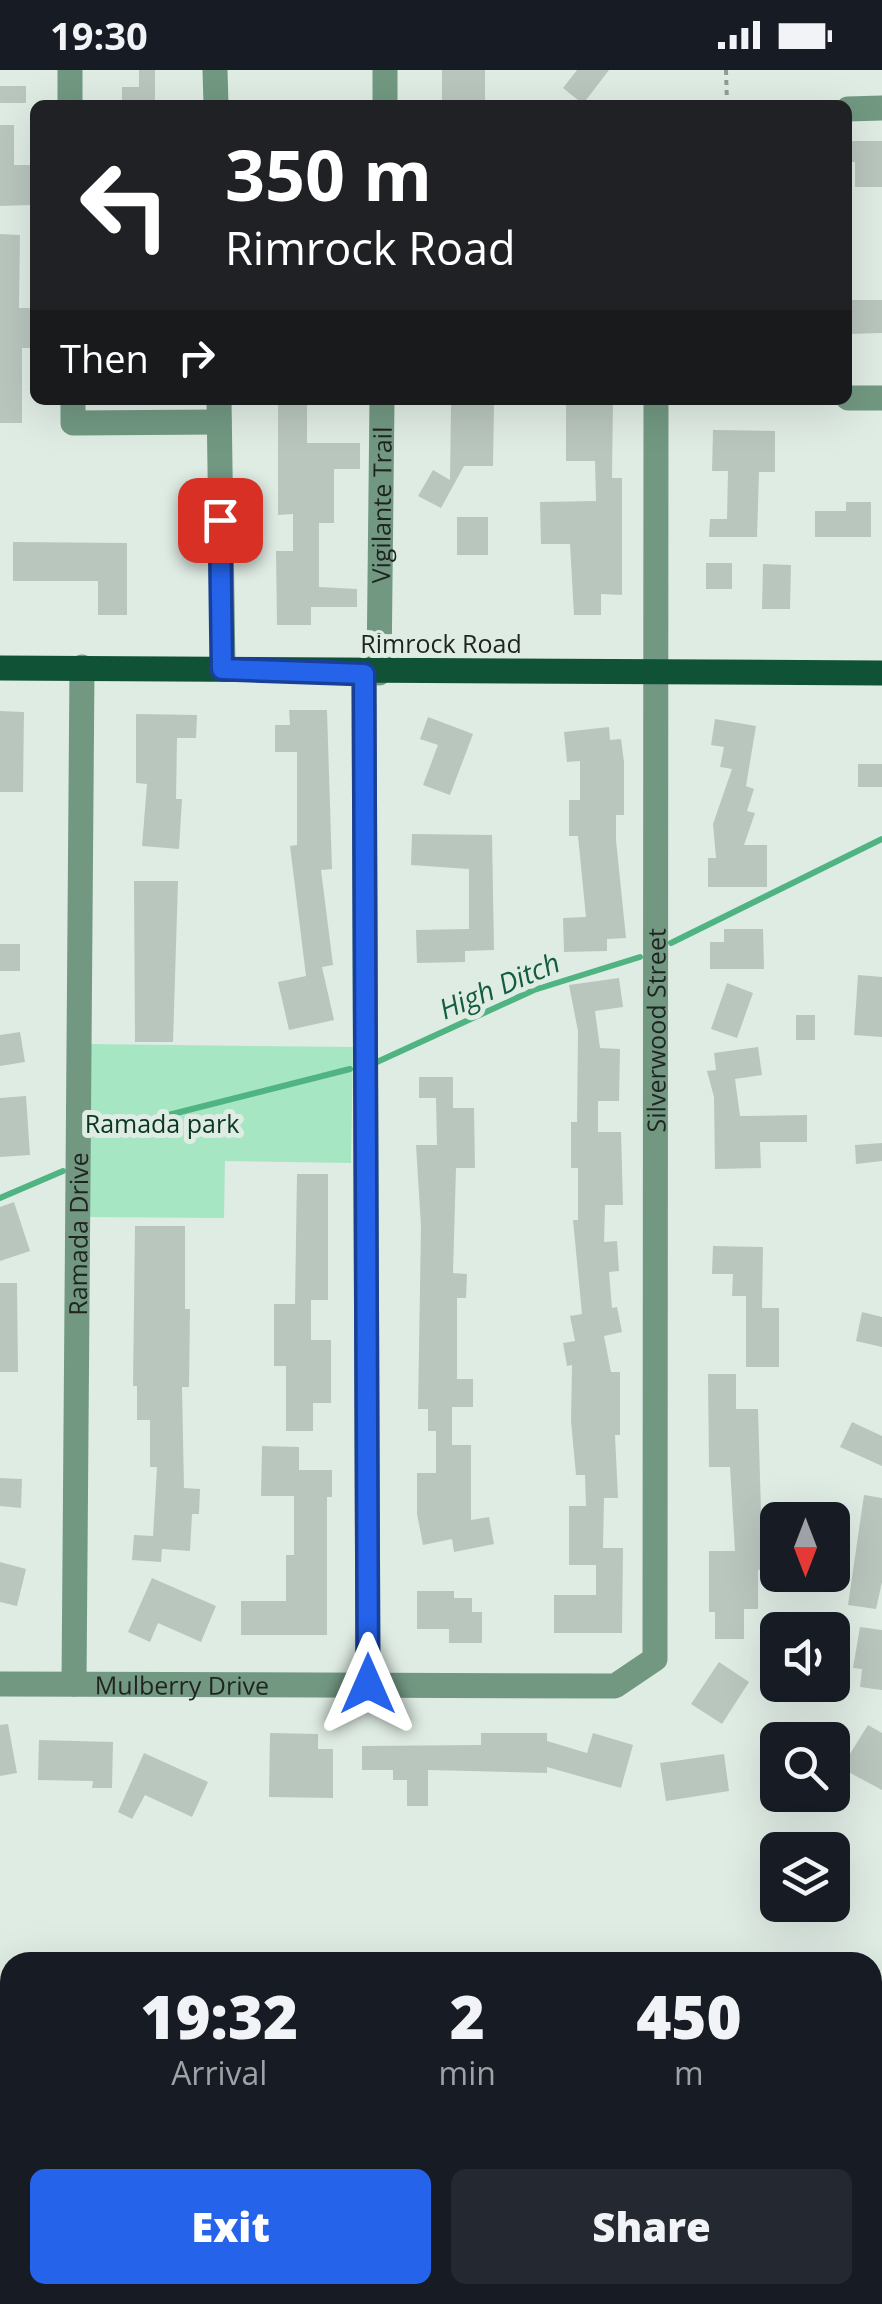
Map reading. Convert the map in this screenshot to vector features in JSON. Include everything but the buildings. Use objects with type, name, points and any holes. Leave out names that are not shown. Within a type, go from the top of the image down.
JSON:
[{"type":"main road","name":"Rimrock Road","points":[[0,668],[372,674],[882,674]]},
{"type":"street","points":[[70,70],[70,100]]},
{"type":"street","points":[[215,70],[216,100]]},
{"type":"street","points":[[385,70],[385,100]]},
{"type":"street","points":[[852,109],[882,108]]},
{"type":"street","points":[[852,398],[882,398]]},
{"type":"street","points":[[73,405],[73,423],[219,411],[222,669]]},
{"type":"street","name":"Vigilante Trail","points":[[368,1684],[372,674],[382,405]]},
{"type":"street","name":"Silverwood Street","points":[[655,1659],[656,405]]},
{"type":"street","name":"Ramada Drive","points":[[74,1684],[82,667]]},
{"type":"street","name":"Mulberry Drive","points":[[0,1684],[615,1686],[655,1659]]},
{"type":"path","points":[[726,70],[727,100]]},
{"type":"green space","name":"Ramada park","points":[[89,1044],[353,1047],[351,1163],[225,1161],[224,1218],[87,1217]]},
{"type":"waterway","name":"High Ditch","points":[[671,943],[882,839]]},
{"type":"waterway","name":"High Ditch","points":[[377,1062],[534,990],[640,957]]},
{"type":"waterway","name":"High Ditch","points":[[101,1132],[350,1069]]},
{"type":"waterway","name":"High Ditch","points":[[0,1198],[63,1171]]},
{"type":"route","points":[[220,520],[222,669],[364,674],[368,1684]]}]
